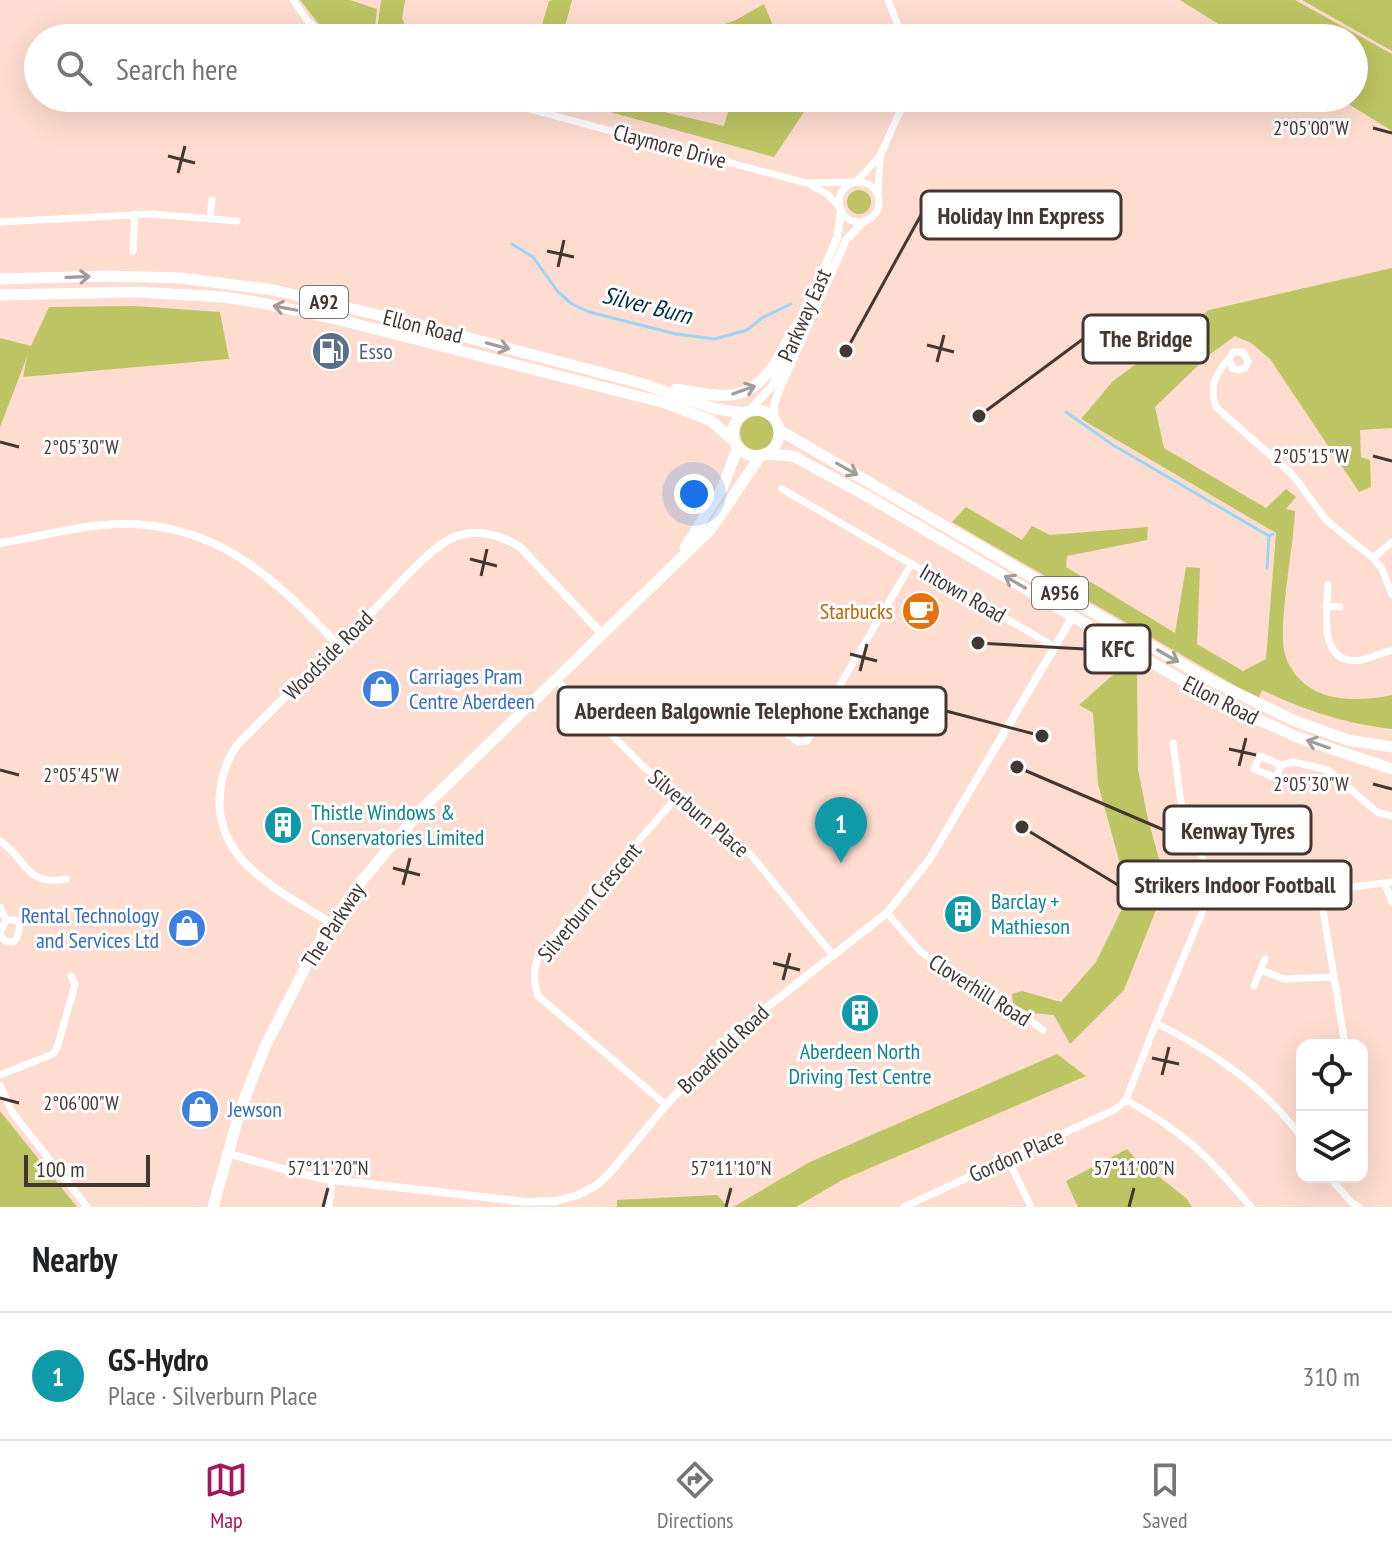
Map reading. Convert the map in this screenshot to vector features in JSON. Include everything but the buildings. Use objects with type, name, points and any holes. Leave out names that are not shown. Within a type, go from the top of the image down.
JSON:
[{"type":"main road","name":"Ellon Road","points":[[0,279],[106,276],[181,278],[246,286],[405,321],[640,383],[716,409],[746,412]]},
{"type":"main road","name":"Ellon Road","points":[[0,295],[89,292],[179,294],[223,297],[302,311],[665,403],[710,420],[736,444]]},
{"type":"main road","points":[[640,383],[721,396],[746,392],[768,375],[790,335],[804,317]]},
{"type":"main road","name":"A92","points":[[746,412],[763,411],[777,425]]},
{"type":"main road","points":[[736,444],[734,425],[746,412]]},
{"type":"main road","points":[[762,455],[774,447],[777,425]]},
{"type":"main road","name":"Ellon Road","points":[[777,425],[1208,679],[1295,721],[1348,740],[1392,747]]},
{"type":"main road","name":"A92","points":[[736,444],[748,455],[762,455]]},
{"type":"main road","name":"The Parkway","points":[[676,562],[722,489],[736,444]]},
{"type":"main road","name":"Ellon Road","points":[[762,455],[782,454],[808,464],[1246,714],[1297,737],[1392,769]]},
{"type":"main road","name":"The Parkway","points":[[213,1207],[226,1153],[264,1049],[283,1006],[331,923],[391,844],[423,808],[711,529],[762,455]]},
{"type":"street","points":[[293,0],[311,24]]},
{"type":"street","points":[[888,0],[897,24]]},
{"type":"street","name":"Claymore Drive","points":[[540,112],[806,183],[827,194],[840,208]]},
{"type":"street","points":[[880,156],[879,204],[875,213],[864,221],[853,221],[840,208],[842,191],[880,156],[900,112]]},
{"type":"street","points":[[854,182],[869,185],[878,196]]},
{"type":"street","name":"Claymore Drive","points":[[806,183],[854,182]]},
{"type":"street","points":[[210,218],[212,200]]},
{"type":"street","name":"Parkway East","points":[[746,412],[775,380],[837,238],[840,208]]},
{"type":"street","points":[[133,251],[135,214]]},
{"type":"street","points":[[0,222],[135,214],[237,221]]},
{"type":"street","name":"Parkway East","points":[[777,425],[776,398],[784,378],[846,240],[864,221]]},
{"type":"street","points":[[1229,360],[1214,377],[1212,392],[1217,408],[1293,475],[1326,520],[1373,558],[1382,569],[1392,595]]},
{"type":"street","name":"Intown Road","points":[[782,489],[1055,647]]},
{"type":"street","points":[[0,543],[118,524],[150,526],[190,534],[233,552],[263,572],[338,645]]},
{"type":"street","name":"Woodside Road","points":[[331,923],[271,885],[238,859],[225,833],[219,801],[225,769],[236,746],[446,541],[476,533],[505,539],[521,548],[603,635]]},
{"type":"street","points":[[1373,558],[1392,542]]},
{"type":"street","name":"Intown Road","points":[[819,719],[795,715],[787,724],[787,734],[793,740],[804,743],[819,719],[912,563]]},
{"type":"street","points":[[1328,584],[1326,633],[1339,654],[1362,660],[1392,650]]},
{"type":"street","points":[[1326,606],[1340,607]]},
{"type":"street","name":"Broadfold Road","points":[[226,1153],[332,1180],[518,1202],[556,1201],[578,1195],[597,1185],[734,1033],[887,913],[923,871],[1073,616]]},
{"type":"street","name":"Silverburn Place","points":[[556,679],[619,744],[751,855],[832,954]]},
{"type":"street","points":[[1177,747],[1183,817],[1214,884]]},
{"type":"street","points":[[1281,765],[1293,762],[1328,770],[1377,812],[1392,816]]},
{"type":"street","name":"Silverburn Crescent","points":[[666,1105],[538,996],[534,975],[535,963],[541,952],[678,796]]},
{"type":"street","points":[[0,841],[35,877],[52,882],[66,879]]},
{"type":"street","points":[[1251,1207],[1195,1145],[1163,1120],[1126,1100],[1214,884],[1240,872],[1257,871],[1320,891],[1389,882],[1392,902]]},
{"type":"street","points":[[1320,891],[1344,1039]]},
{"type":"street","points":[[0,907],[6,920],[0,934],[5,941],[13,942],[20,932],[19,923],[6,920]]},
{"type":"street","name":"Cloverhill Road","points":[[887,913],[920,951],[1004,1001],[1043,1030]]},
{"type":"street","points":[[1254,986],[1265,959]]},
{"type":"street","points":[[1261,970],[1284,979],[1332,977]]},
{"type":"street","points":[[0,1075],[53,1054],[75,985],[71,976]]},
{"type":"street","points":[[73,992],[85,993]]},
{"type":"street","points":[[1156,1023],[1229,1065],[1261,1091],[1296,1131]]},
{"type":"street","points":[[0,1085],[12,1112],[87,1207]]},
{"type":"street","name":"Gordon Place","points":[[904,1207],[1116,1109],[1126,1100]]},
{"type":"street","points":[[1008,1159],[1031,1207]]},
{"type":"street","points":[[329,1207],[332,1180]]},
{"type":"street","points":[[1334,1183],[1359,1207]]},
{"type":"green space","points":[[300,0],[350,0],[377,9],[375,24],[318,23]]},
{"type":"green space","points":[[381,0],[405,0],[402,18],[405,24],[378,24]]},
{"type":"green space","points":[[572,0],[566,24],[542,24],[549,1]]},
{"type":"green space","points":[[1180,0],[1295,0],[1338,24],[1219,24]]},
{"type":"green space","points":[[1302,0],[1392,0],[1392,51],[1368,37],[1368,24],[1344,24]]},
{"type":"green space","points":[[764,4],[772,24],[725,24]]},
{"type":"green space","points":[[1368,41],[1392,54],[1392,131],[1361,112],[1368,112]]},
{"type":"green space","points":[[610,112],[664,112],[724,126],[728,112],[804,112],[774,157]]},
{"type":"green space","points":[[859,190],[867,194],[871,202],[867,210],[859,214],[851,210],[847,202],[851,194]]},
{"type":"green space","points":[[1392,268],[1392,428],[1360,430],[1361,457],[1370,460],[1371,487],[1359,492],[1270,359],[1251,343],[1235,336],[1209,355],[1155,407],[1164,448],[1266,508],[1286,489],[1296,497],[1286,509],[1295,511],[1284,609],[1283,646],[1286,658],[1294,673],[1317,692],[1346,699],[1392,695],[1392,729],[1326,715],[1262,690],[1258,699],[952,522],[966,507],[1022,540],[1032,526],[1050,535],[1148,527],[1147,540],[1067,556],[1066,567],[1175,633],[1186,567],[1200,568],[1197,644],[1243,671],[1266,659],[1276,533],[1081,419],[1113,381],[1209,310]]},
{"type":"green space","points":[[134,306],[220,312],[229,359],[23,377],[27,357],[0,427],[0,338],[31,346],[49,307]]},
{"type":"green space","points":[[757,416],[769,421],[774,433],[769,445],[757,450],[745,445],[740,433],[745,421]]},
{"type":"green space","points":[[1125,664],[1137,672],[1138,769],[1166,885],[1124,990],[1070,1044],[1054,1015],[1030,1013],[1013,1004],[1012,994],[1022,991],[1061,1002],[1096,962],[1121,911],[1124,878],[1098,784],[1093,713],[1079,705]]},
{"type":"green space","points":[[1057,1054],[1086,1076],[842,1180],[796,1207],[733,1207],[810,1162]]},
{"type":"green space","points":[[0,1111],[77,1207],[0,1207]]},
{"type":"green space","points":[[1127,1149],[1186,1198],[1192,1207],[1078,1207],[1066,1181]]},
{"type":"green space","points":[[717,1195],[728,1207],[617,1207],[617,1200]]},
{"type":"waterway","name":"Silver Burn","points":[[512,244],[533,257],[558,292],[572,304],[589,312],[676,334],[715,339],[747,330],[762,318],[791,304]]},
{"type":"waterway","points":[[1066,412],[1113,445],[1269,536],[1273,534]]},
{"type":"waterway","points":[[1267,568],[1269,536]]},
{"type":"place","name":"Esso","points":[[331,351]]},
{"type":"place","name":"Holiday Inn Express","points":[[846,351]]},
{"type":"place","name":"The Bridge","points":[[979,416]]},
{"type":"place","name":"Starbucks","points":[[921,611]]},
{"type":"place","name":"KFC","points":[[978,643]]},
{"type":"place","name":"Carriages Pram Centre Aberdeen","points":[[381,689]]},
{"type":"place","name":"Aberdeen Balgownie Telephone Exchange","points":[[1042,736]]},
{"type":"place","name":"Kenway Tyres","points":[[1017,767]]},
{"type":"place","name":"Thistle Windows & Conservatories Limited","points":[[283,825]]},
{"type":"place","name":"Strikers Indoor Football","points":[[1022,827]]},
{"type":"place","name":"GS-Hydro","points":[[841,863]]},
{"type":"place","name":"Barclay + Mathieson","points":[[963,914]]},
{"type":"place","name":"Rental Technology and Services Ltd","points":[[187,928]]},
{"type":"place","name":"Aberdeen North Driving Test Centre","points":[[860,1013]]},
{"type":"place","name":"Jewson","points":[[200,1109]]}]
